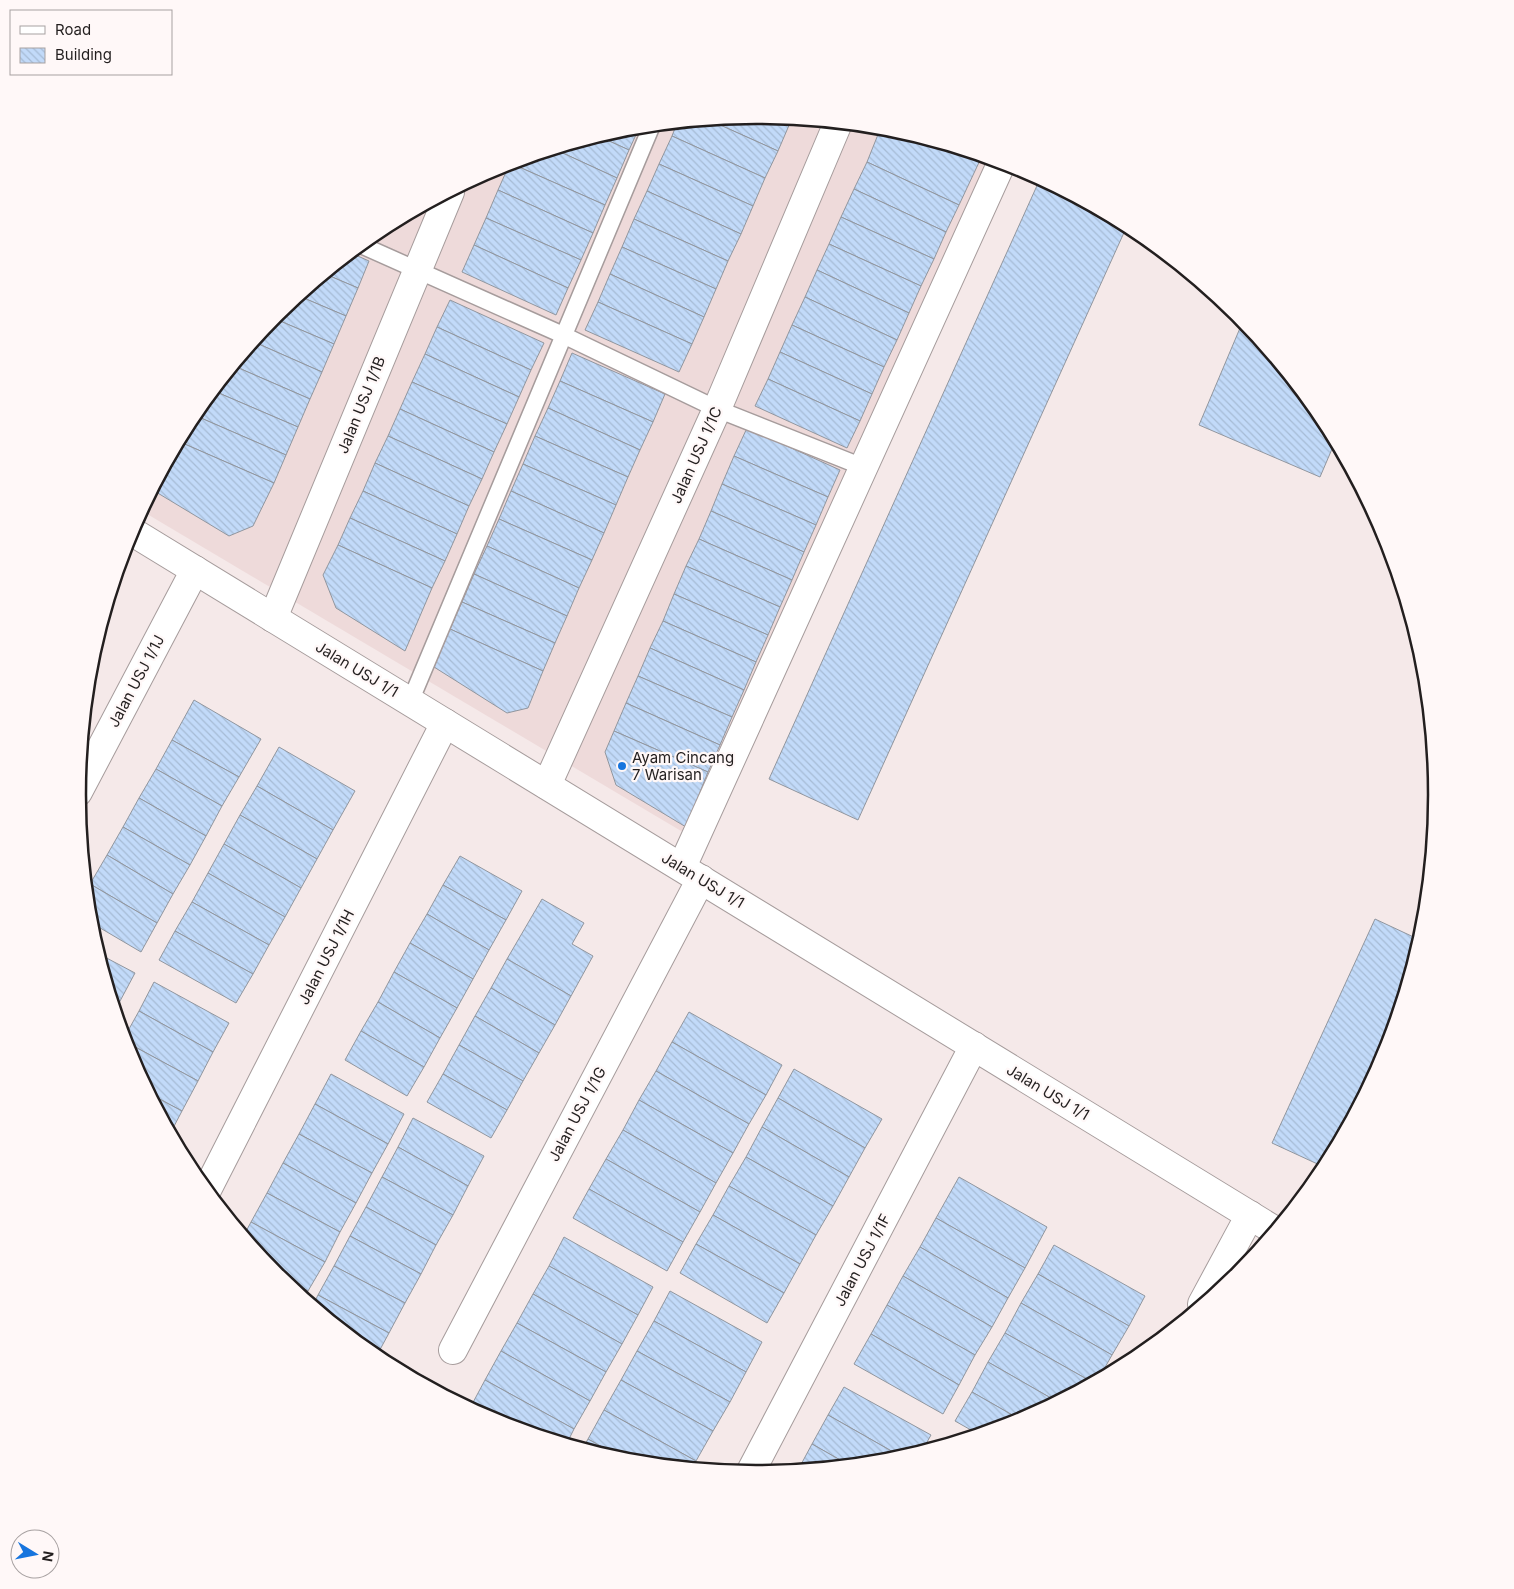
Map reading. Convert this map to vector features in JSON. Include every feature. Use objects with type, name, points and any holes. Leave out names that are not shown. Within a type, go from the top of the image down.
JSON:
[{"type":"street","name":"Jalan USJ 1/1C","points":[[547,785],[717,409],[836,128]]},
{"type":"street","name":"Jalan USJ 1/1G","points":[[453,1350],[691,873],[863,467],[999,169]]},
{"type":"street","name":"Jalan USJ 1/1B","points":[[273,618],[446,201]]},
{"type":"street","name":"Jalan USJ 1/1","points":[[138,535],[1269,1227]]},
{"type":"street","name":"Jalan USJ 1/1J","points":[[87,775],[195,570]]},
{"type":"street","name":"Jalan USJ 1/1H","points":[[211,1183],[445,723]]},
{"type":"street","name":"Jalan USJ 1/1F","points":[[754,1465],[974,1046]]},
{"type":"street","points":[[1211,1288],[1250,1215]]},
{"type":"lane","points":[[410,702],[649,133]]},
{"type":"lane","points":[[368,248],[563,335],[717,409],[863,467]]},
{"type":"shaded area","points":[[713,125],[801,125],[845,129],[888,137],[973,159],[1008,173],[703,844],[148,514],[155,498],[199,422],[225,386],[283,320],[315,290],[384,237],[422,214],[460,193],[541,159],[583,147],[669,129]]},
{"type":"building","points":[[720,125],[789,125],[778,151]]},
{"type":"building","points":[[720,125],[778,151],[765,178],[672,136],[675,128]]},
{"type":"building","points":[[636,135],[629,150],[609,141]]},
{"type":"building","points":[[878,135],[931,147],[979,162],[959,205],[867,162]]},
{"type":"building","points":[[672,136],[765,178],[753,206],[659,164]]},
{"type":"building","points":[[609,141],[629,150],[617,178],[562,153]]},
{"type":"building","points":[[562,153],[617,178],[605,205],[520,167]]},
{"type":"building","points":[[867,162],[959,205],[946,232],[854,189]]},
{"type":"building","points":[[659,164],[753,206],[741,234],[647,191]]},
{"type":"building","points":[[520,167],[605,205],[593,233],[498,190],[506,173]]},
{"type":"building","points":[[1037,185],[1054,193],[1124,233],[858,820],[769,779]]},
{"type":"building","points":[[854,189],[946,232],[934,259],[841,217]]},
{"type":"building","points":[[498,190],[593,233],[581,260],[486,218]]},
{"type":"building","points":[[647,191],[741,234],[728,261],[634,219]]},
{"type":"building","points":[[841,217],[934,259],[921,286],[829,244]]},
{"type":"building","points":[[486,218],[581,260],[568,288],[474,245]]},
{"type":"building","points":[[634,219],[728,261],[716,289],[622,247]]},
{"type":"building","points":[[829,244],[921,286],[909,313],[817,270]]},
{"type":"building","points":[[474,245],[568,288],[556,315],[462,272]]},
{"type":"building","points":[[622,247],[716,289],[704,317],[610,274]]},
{"type":"building","points":[[358,256],[369,261],[358,288],[331,277]]},
{"type":"building","points":[[817,270],[909,313],[897,340],[805,297]]},
{"type":"building","points":[[610,274],[704,317],[692,344],[598,302]]},
{"type":"building","points":[[331,277],[358,288],[346,316],[306,299]]},
{"type":"building","points":[[805,297],[897,340],[884,367],[792,325]]},
{"type":"building","points":[[306,299],[346,316],[334,344],[281,322]]},
{"type":"building","points":[[450,300],[544,343],[531,370],[437,327]]},
{"type":"building","points":[[598,302],[692,344],[679,372],[585,330]]},
{"type":"building","points":[[281,322],[334,344],[322,372],[260,345]]},
{"type":"building","points":[[792,325],[884,367],[872,394],[780,352]]},
{"type":"building","points":[[437,327],[531,370],[519,397],[425,354]]},
{"type":"building","points":[[1240,329],[1289,386],[1332,449],[1320,477],[1199,425]]},
{"type":"building","points":[[260,345],[322,372],[310,399],[240,368]]},
{"type":"building","points":[[780,352],[872,394],[860,421],[768,379]]},
{"type":"building","points":[[572,353],[665,394],[653,422],[560,381]]},
{"type":"building","points":[[425,354],[519,397],[507,424],[412,382]]},
{"type":"building","points":[[240,368],[310,399],[298,427],[220,393]]},
{"type":"building","points":[[768,379],[860,421],[847,448],[755,406]]},
{"type":"building","points":[[560,381],[653,422],[640,450],[548,408]]},
{"type":"building","points":[[412,382],[507,424],[494,452],[400,409]]},
{"type":"building","points":[[220,393],[298,427],[286,455],[202,418]]},
{"type":"building","points":[[548,408],[640,450],[628,477],[535,436]]},
{"type":"building","points":[[400,409],[494,452],[482,479],[388,436]]},
{"type":"building","points":[[202,418],[286,455],[274,483],[185,444]]},
{"type":"building","points":[[747,428],[840,470],[828,497],[734,456]]},
{"type":"building","points":[[388,436],[482,479],[469,506],[375,463]]},
{"type":"building","points":[[535,436],[628,477],[616,505],[523,464]]},
{"type":"building","points":[[185,444],[274,483],[253,526],[229,536],[158,493]]},
{"type":"building","points":[[734,456],[828,497],[816,525],[722,484]]},
{"type":"building","points":[[375,463],[469,506],[457,534],[363,491]]},
{"type":"building","points":[[523,464],[616,505],[604,533],[511,491]]},
{"type":"building","points":[[722,484],[816,525],[804,552],[711,511]]},
{"type":"building","points":[[363,491],[457,534],[445,561],[350,518]]},
{"type":"building","points":[[511,491],[604,533],[592,560],[499,519]]},
{"type":"building","points":[[711,511],[804,552],[792,580],[699,539]]},
{"type":"building","points":[[350,518],[445,561],[432,588],[338,545]]},
{"type":"building","points":[[499,519],[592,560],[579,588],[487,546]]},
{"type":"building","points":[[699,539],[792,580],[780,607],[686,566]]},
{"type":"building","points":[[338,545],[432,588],[405,651],[336,608],[323,575]]},
{"type":"building","points":[[487,546],[579,588],[567,616],[474,574]]},
{"type":"building","points":[[686,566],[780,607],[768,635],[674,594]]},
{"type":"building","points":[[474,574],[567,616],[555,643],[462,602]]},
{"type":"building","points":[[674,594],[768,635],[756,662],[663,621]]},
{"type":"building","points":[[462,602],[555,643],[543,671],[450,629]]},
{"type":"building","points":[[663,621],[756,662],[744,690],[650,648]]},
{"type":"building","points":[[450,629],[543,671],[528,708],[507,713],[434,667]]},
{"type":"building","points":[[650,648],[744,690],[732,717],[638,676]]},
{"type":"building","points":[[638,676],[732,717],[720,745],[626,703]]},
{"type":"building","points":[[194,700],[261,739],[239,777],[172,740]]},
{"type":"building","points":[[626,703],[720,745],[708,772],[614,731]]},
{"type":"building","points":[[614,731],[708,772],[686,827],[616,785],[605,752]]},
{"type":"building","points":[[172,740],[239,777],[222,806],[156,769]]},
{"type":"building","points":[[279,747],[355,791],[333,830],[257,786]]},
{"type":"building","points":[[156,769],[222,806],[206,836],[139,798]]},
{"type":"building","points":[[257,786],[333,830],[317,859],[240,815]]},
{"type":"building","points":[[139,798],[206,836],[190,865],[123,827]]},
{"type":"building","points":[[240,815],[317,859],[301,888],[224,844]]},
{"type":"building","points":[[123,827],[190,865],[173,894],[107,855]]},
{"type":"building","points":[[224,844],[301,888],[285,917],[208,873]]},
{"type":"building","points":[[107,855],[173,894],[157,923],[93,885],[92,881]]},
{"type":"building","points":[[460,856],[522,891],[506,920],[443,885]]},
{"type":"building","points":[[208,873],[285,917],[269,945],[192,902]]},
{"type":"building","points":[[93,885],[157,923],[141,952],[100,928]]},
{"type":"building","points":[[443,885],[506,920],[489,950],[427,914]]},
{"type":"building","points":[[542,899],[584,923],[572,944],[593,956],[571,996],[507,959]]},
{"type":"building","points":[[192,902],[269,945],[253,974],[175,931]]},
{"type":"building","points":[[427,914],[489,950],[473,979],[410,943]]},
{"type":"building","points":[[1375,919],[1412,936],[1405,968],[1377,1051],[1359,1091],[1317,1164],[1272,1143]]},
{"type":"building","points":[[175,931],[253,974],[236,1003],[159,960]]},
{"type":"building","points":[[410,943],[473,979],[457,1008],[394,972]]},
{"type":"building","points":[[107,958],[135,973],[120,1002]]},
{"type":"building","points":[[507,959],[571,996],[555,1025],[491,988]]},
{"type":"building","points":[[394,972],[457,1008],[440,1038],[378,1002]]},
{"type":"building","points":[[154,982],[229,1023],[213,1052],[139,1011]]},
{"type":"building","points":[[491,988],[555,1025],[539,1053],[475,1016]]},
{"type":"building","points":[[378,1002],[440,1038],[424,1067],[361,1031]]},
{"type":"building","points":[[139,1011],[213,1052],[198,1081],[136,1047],[129,1029]]},
{"type":"building","points":[[689,1012],[782,1065],[766,1095],[672,1042]]},
{"type":"building","points":[[475,1016],[539,1053],[523,1081],[459,1045]]},
{"type":"building","points":[[361,1031],[424,1067],[407,1096],[345,1060]]},
{"type":"building","points":[[672,1042],[766,1095],[749,1124],[656,1071]]},
{"type":"building","points":[[459,1045],[523,1081],[507,1110],[443,1074]]},
{"type":"building","points":[[136,1047],[198,1081],[182,1111],[159,1099]]},
{"type":"building","points":[[794,1069],[882,1119],[865,1148],[778,1098]]},
{"type":"building","points":[[656,1071],[749,1124],[733,1153],[639,1100]]},
{"type":"building","points":[[331,1074],[404,1114],[388,1144],[315,1104]]},
{"type":"building","points":[[443,1074],[507,1110],[491,1138],[427,1102]]},
{"type":"building","points":[[778,1098],[865,1148],[849,1177],[762,1127]]},
{"type":"building","points":[[159,1099],[182,1111],[174,1126]]},
{"type":"building","points":[[639,1100],[733,1153],[716,1183],[623,1130]]},
{"type":"building","points":[[315,1104],[388,1144],[372,1173],[299,1134]]},
{"type":"building","points":[[413,1118],[484,1156],[468,1186],[398,1147]]},
{"type":"building","points":[[762,1127],[849,1177],[833,1206],[746,1157]]},
{"type":"building","points":[[623,1130],[716,1183],[700,1212],[606,1159]]},
{"type":"building","points":[[299,1134],[372,1173],[356,1203],[283,1163]]},
{"type":"building","points":[[398,1147],[468,1186],[453,1215],[382,1177]]},
{"type":"building","points":[[746,1157],[833,1206],[816,1235],[729,1186]]},
{"type":"building","points":[[606,1159],[700,1212],[683,1242],[589,1189]]},
{"type":"building","points":[[283,1163],[356,1203],[340,1232],[267,1193]]},
{"type":"building","points":[[382,1177],[453,1215],[436,1245],[366,1207]]},
{"type":"building","points":[[959,1177],[1047,1227],[1025,1268],[936,1218]]},
{"type":"building","points":[[729,1186],[816,1235],[800,1264],[713,1215]]},
{"type":"building","points":[[589,1189],[683,1242],[667,1271],[573,1218]]},
{"type":"building","points":[[267,1193],[340,1232],[325,1262],[251,1222]]},
{"type":"building","points":[[366,1207],[436,1245],[421,1274],[350,1236]]},
{"type":"building","points":[[713,1215],[800,1264],[784,1293],[696,1244]]},
{"type":"building","points":[[936,1218],[1025,1268],[1008,1298],[920,1247]]},
{"type":"building","points":[[251,1222],[325,1262],[308,1291],[283,1269],[247,1230]]},
{"type":"building","points":[[350,1236],[421,1274],[405,1303],[334,1266]]},
{"type":"building","points":[[564,1237],[653,1287],[638,1315],[549,1266]]},
{"type":"building","points":[[696,1244],[784,1293],[767,1323],[680,1273]]},
{"type":"building","points":[[1054,1245],[1145,1296],[1129,1326],[1038,1274]]},
{"type":"building","points":[[920,1247],[1008,1298],[992,1327],[903,1276]]},
{"type":"building","points":[[334,1266],[405,1303],[389,1333],[318,1295]]},
{"type":"building","points":[[549,1266],[638,1315],[622,1344],[533,1294]]},
{"type":"building","points":[[1038,1274],[1129,1326],[1112,1355],[1021,1303]]},
{"type":"building","points":[[903,1276],[992,1327],[975,1355],[887,1305]]},
{"type":"building","points":[[670,1291],[762,1342],[746,1372],[654,1321]]},
{"type":"building","points":[[533,1294],[622,1344],[606,1372],[517,1323]]},
{"type":"building","points":[[318,1295],[389,1333],[380,1349],[349,1327],[316,1300]]},
{"type":"building","points":[[1021,1303],[1112,1355],[1105,1367],[1086,1378],[1005,1333]]},
{"type":"building","points":[[887,1305],[975,1355],[959,1385],[871,1334]]},
{"type":"building","points":[[654,1321],[746,1372],[730,1402],[637,1351]]},
{"type":"building","points":[[517,1323],[606,1372],[590,1401],[501,1351]]},
{"type":"building","points":[[1005,1333],[1086,1378],[1050,1398],[988,1362]]},
{"type":"building","points":[[871,1334],[959,1385],[943,1414],[854,1364]]},
{"type":"building","points":[[501,1351],[590,1401],[574,1429],[485,1380]]},
{"type":"building","points":[[637,1351],[730,1402],[713,1431],[621,1380]]},
{"type":"building","points":[[988,1362],[1050,1398],[1012,1415],[972,1392]]},
{"type":"building","points":[[485,1380],[574,1429],[569,1438],[541,1430],[473,1402]]},
{"type":"building","points":[[621,1380],[713,1431],[696,1461],[604,1410]]},
{"type":"building","points":[[844,1387],[931,1435],[926,1443],[892,1451],[828,1415]]},
{"type":"building","points":[[972,1392],[1012,1415],[972,1430],[955,1421]]},
{"type":"building","points":[[604,1410],[696,1461],[669,1460],[626,1452],[601,1446],[588,1439]]},
{"type":"building","points":[[828,1415],[892,1451],[841,1460],[812,1444]]},
{"type":"building","points":[[588,1439],[601,1446],[586,1443]]},
{"type":"building","points":[[812,1444],[841,1460],[801,1464]]},
{"type":"place","name":"Ayam Cincang 7 Warisan","points":[[622,766]]}]
